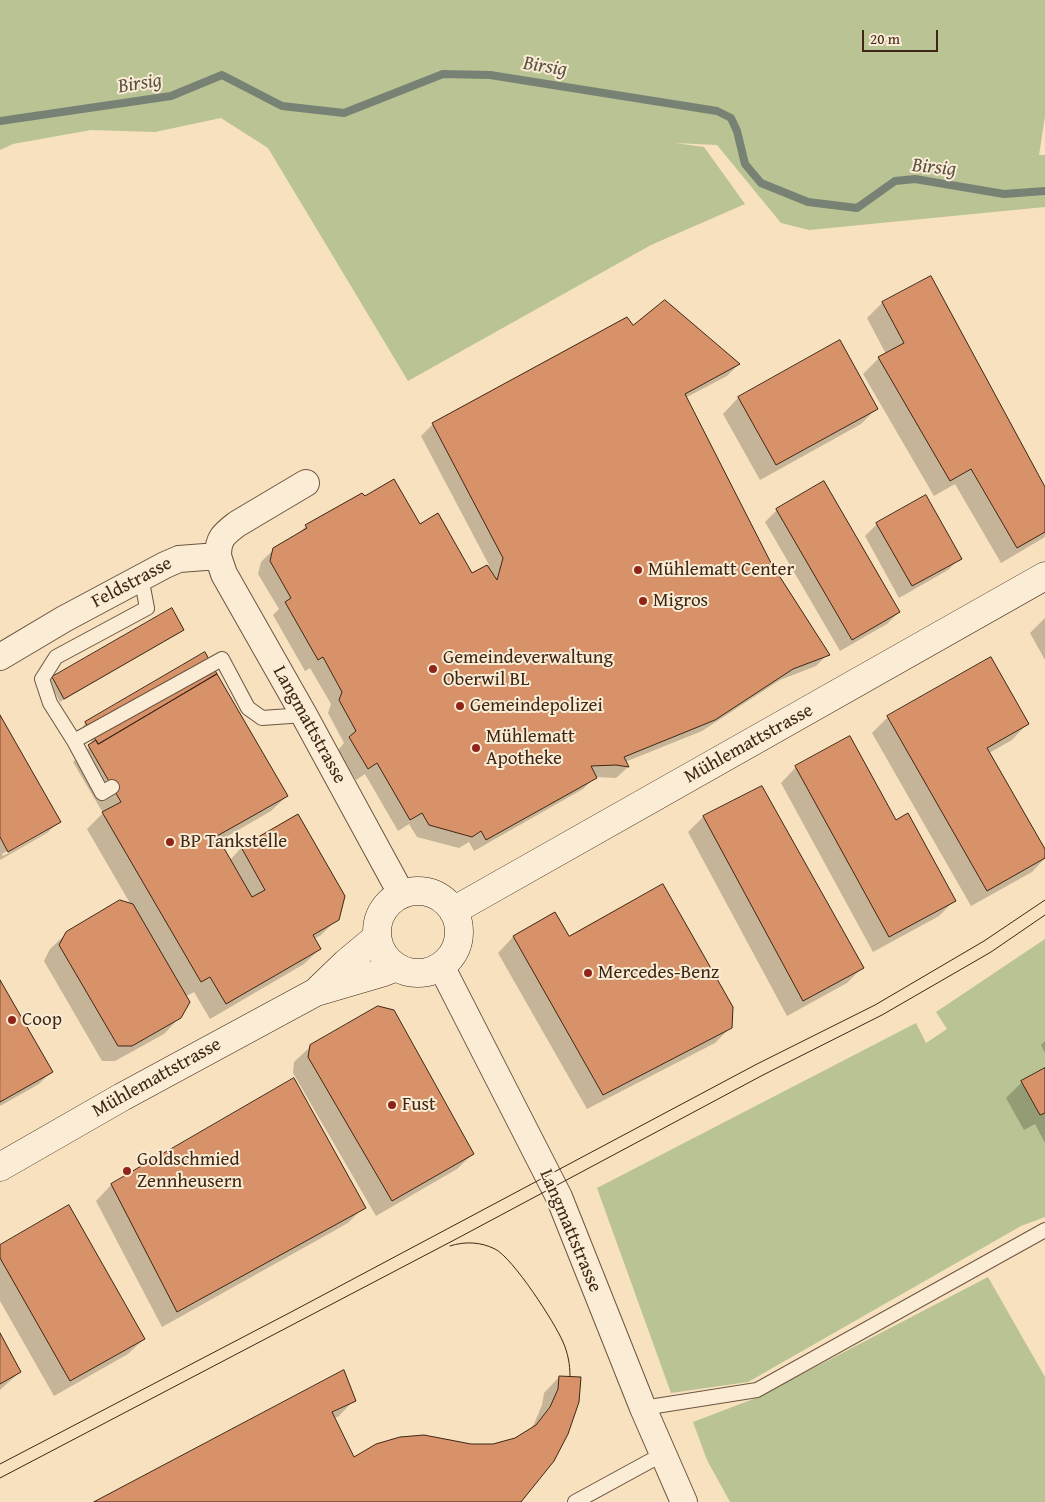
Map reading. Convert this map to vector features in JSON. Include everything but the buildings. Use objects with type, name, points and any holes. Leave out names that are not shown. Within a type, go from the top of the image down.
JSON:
[{"type":"main road","name":"Mühlemattstrasse","points":[[453,911],[1045,576]]},
{"type":"main road","points":[[425,892],[446,902],[453,911],[458,926],[458,941],[452,955],[441,966],[431,971],[407,972],[387,959],[380,949],[377,937],[378,924],[382,912],[391,901],[402,894],[425,892]]},
{"type":"main road","name":"Mühlemattstrasse","points":[[316,992],[377,937]]},
{"type":"main road","name":"Mühlemattstrasse","points":[[0,1167],[122,1097],[316,992],[397,967]]},
{"type":"street","points":[[218,556],[218,546],[221,538],[227,532],[237,524],[306,483]]},
{"type":"street","name":"Feldstrasse","points":[[0,656],[64,619],[179,558],[218,556]]},
{"type":"street","name":"Langmattstrasse","points":[[218,556],[224,574],[402,894]]},
{"type":"street","name":"Langmattstrasse","points":[[441,966],[559,1197],[643,1408],[684,1502]]},
{"type":"lane","points":[[112,787],[102,793],[50,703],[42,679],[56,658],[147,608],[142,577]]},
{"type":"lane","points":[[74,742],[222,659],[244,710],[262,718],[304,715]]},
{"type":"lane","points":[[643,1408],[758,1390],[1045,1230]]},
{"type":"lane","points":[[575,1502],[663,1454]]},
{"type":"green space","points":[[0,0],[1045,0],[1045,116],[1039,155],[1045,155],[1045,207],[809,230],[781,223],[717,145],[675,143],[704,147],[745,204],[651,245],[408,381],[268,148],[221,118],[155,132],[91,130],[13,144],[0,150]]},
{"type":"green space","points":[[1045,939],[1045,1068],[1021,1081],[1040,1115],[1045,1113],[1045,1217],[1021,1226],[748,1382],[671,1393],[597,1188],[916,1023],[926,1043],[947,1029],[936,1012]]},
{"type":"green space","points":[[988,1277],[1045,1377],[1045,1502],[730,1502],[707,1460],[693,1422],[756,1398]]},
{"type":"waterway","name":"Birsig","points":[[0,121],[171,96],[222,75],[282,106],[344,113],[443,74],[490,75],[717,111],[731,118],[737,131],[745,164],[761,183],[808,202],[857,208],[895,181],[915,179],[1004,194],[1045,191]]},
{"type":"tram line","points":[[0,1464],[293,1311],[757,1064],[875,1005],[984,941],[1045,900]]},
{"type":"tram line","points":[[0,1478],[458,1238],[763,1075],[882,1015],[991,952],[1045,915]]},
{"type":"tram line","points":[[450,1246],[467,1243],[479,1244],[495,1249],[503,1255],[533,1292],[559,1333],[565,1346],[570,1376]]},
{"type":"place","name":"Mühlematt Center","points":[[638,570]]},
{"type":"place","name":"Migros","points":[[643,601]]},
{"type":"place","name":"Gemeindeverwaltung Oberwil BL","points":[[433,669]]},
{"type":"place","name":"Gemeindepolizei","points":[[460,706]]},
{"type":"place","name":"Mühlematt Apotheke","points":[[476,748]]},
{"type":"place","name":"BP Tankstelle","points":[[170,842]]},
{"type":"place","name":"Mercedes-Benz","points":[[588,973]]},
{"type":"place","name":"Coop","points":[[12,1020]]},
{"type":"place","name":"Fust","points":[[392,1105]]},
{"type":"place","name":"Goldschmied Zennheusern","points":[[127,1171]]}]
